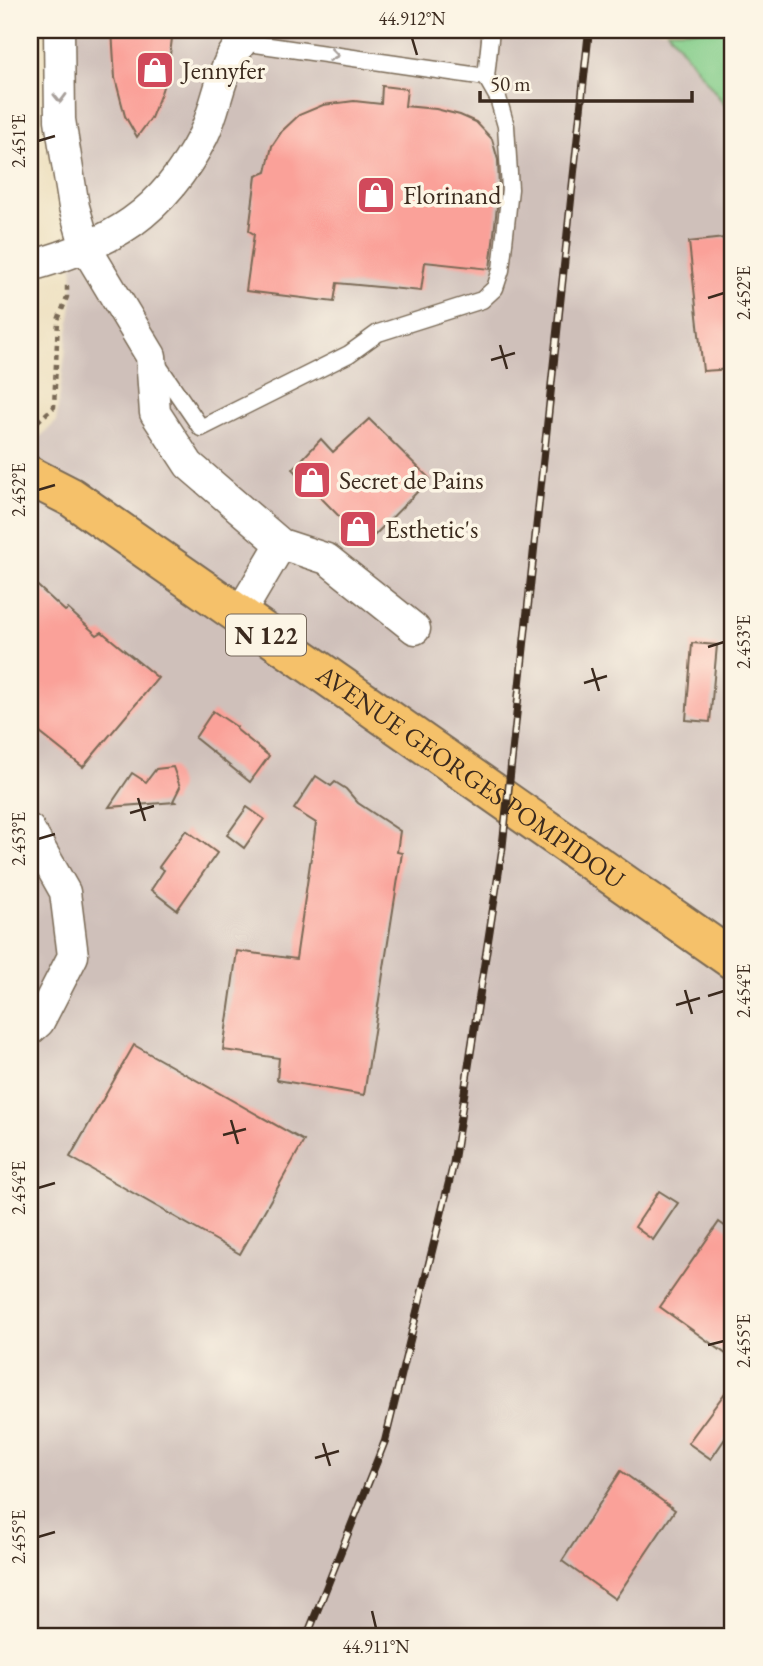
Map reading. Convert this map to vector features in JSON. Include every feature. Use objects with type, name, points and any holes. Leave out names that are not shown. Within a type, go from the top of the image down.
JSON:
[{"type":"main road","name":"AVENUE GEORGES POMPIDOU","points":[[30,453],[71,498]]},
{"type":"main road","name":"AVENUE GEORGES POMPIDOU","points":[[30,476],[71,498],[733,960]]},
{"type":"street","points":[[59,30],[61,120],[74,207],[86,248],[151,356],[155,413],[190,465],[281,544],[327,559],[415,629]]},
{"type":"street","points":[[30,266],[108,239],[150,210],[178,175],[203,136],[230,60],[247,36]]},
{"type":"street","points":[[239,615],[281,544]]},
{"type":"street","points":[[30,830],[65,892],[73,956],[39,1022],[30,1030]]},
{"type":"lane","points":[[151,356],[201,428],[349,354],[378,333],[482,300],[495,288],[501,270],[510,189],[506,126],[498,97],[486,77],[491,30]]},
{"type":"lane","points":[[247,36],[486,77]]},
{"type":"shaded area","points":[[68,30],[667,30],[733,115],[733,1636],[30,1636],[30,446],[56,422],[73,296]]},
{"type":"green space","points":[[667,30],[733,30],[733,115]]},
{"type":"building","points":[[112,30],[173,30],[168,71],[161,93],[151,118],[137,137],[125,116],[115,78]]},
{"type":"building","name":"Florinand","points":[[382,86],[407,89],[405,106],[436,109],[476,122],[492,139],[498,160],[499,189],[490,269],[425,262],[421,291],[337,283],[334,302],[246,291],[254,234],[249,231],[256,176],[266,172],[272,146],[282,131],[299,115],[323,105],[354,101],[381,104]]},
{"type":"building","points":[[733,237],[733,369],[703,371],[689,242]]},
{"type":"building","points":[[369,419],[430,479],[366,544],[293,469],[321,439],[333,452]]},
{"type":"building","points":[[30,579],[65,611],[68,609],[97,635],[102,632],[158,678],[83,767],[30,725]]},
{"type":"building","points":[[692,643],[717,645],[710,722],[686,720]]},
{"type":"building","points":[[213,711],[237,727],[236,729],[269,756],[250,782],[195,738]]},
{"type":"building","points":[[173,767],[180,787],[173,801],[175,802],[109,807],[132,773],[146,782],[156,769]]},
{"type":"building","points":[[316,776],[331,786],[335,782],[346,789],[358,803],[400,831],[397,852],[402,853],[364,1095],[277,1080],[279,1058],[223,1050],[237,951],[296,959],[316,823],[294,809]]},
{"type":"building","points":[[247,807],[264,819],[244,848],[227,835]]},
{"type":"building","points":[[186,830],[217,853],[177,910],[151,890],[164,870],[159,867]]},
{"type":"building","points":[[134,1045],[304,1141],[240,1254],[70,1157]]},
{"type":"building","points":[[659,1191],[678,1203],[653,1240],[635,1227]]},
{"type":"building","points":[[719,1222],[733,1232],[733,1359],[660,1307]]},
{"type":"building","points":[[733,1382],[733,1427],[711,1459],[688,1443]]},
{"type":"building","points":[[621,1471],[675,1510],[615,1599],[562,1561]]},
{"type":"railway","points":[[307,1636],[385,1441],[453,1166],[502,851],[589,30]]},
{"type":"place","name":"Jennyfer","points":[[155,70]]},
{"type":"place","name":"Florinand","points":[[376,195]]},
{"type":"place","name":"Secret de Pains","points":[[312,480]]},
{"type":"place","name":"Esthetic's","points":[[358,529]]}]
